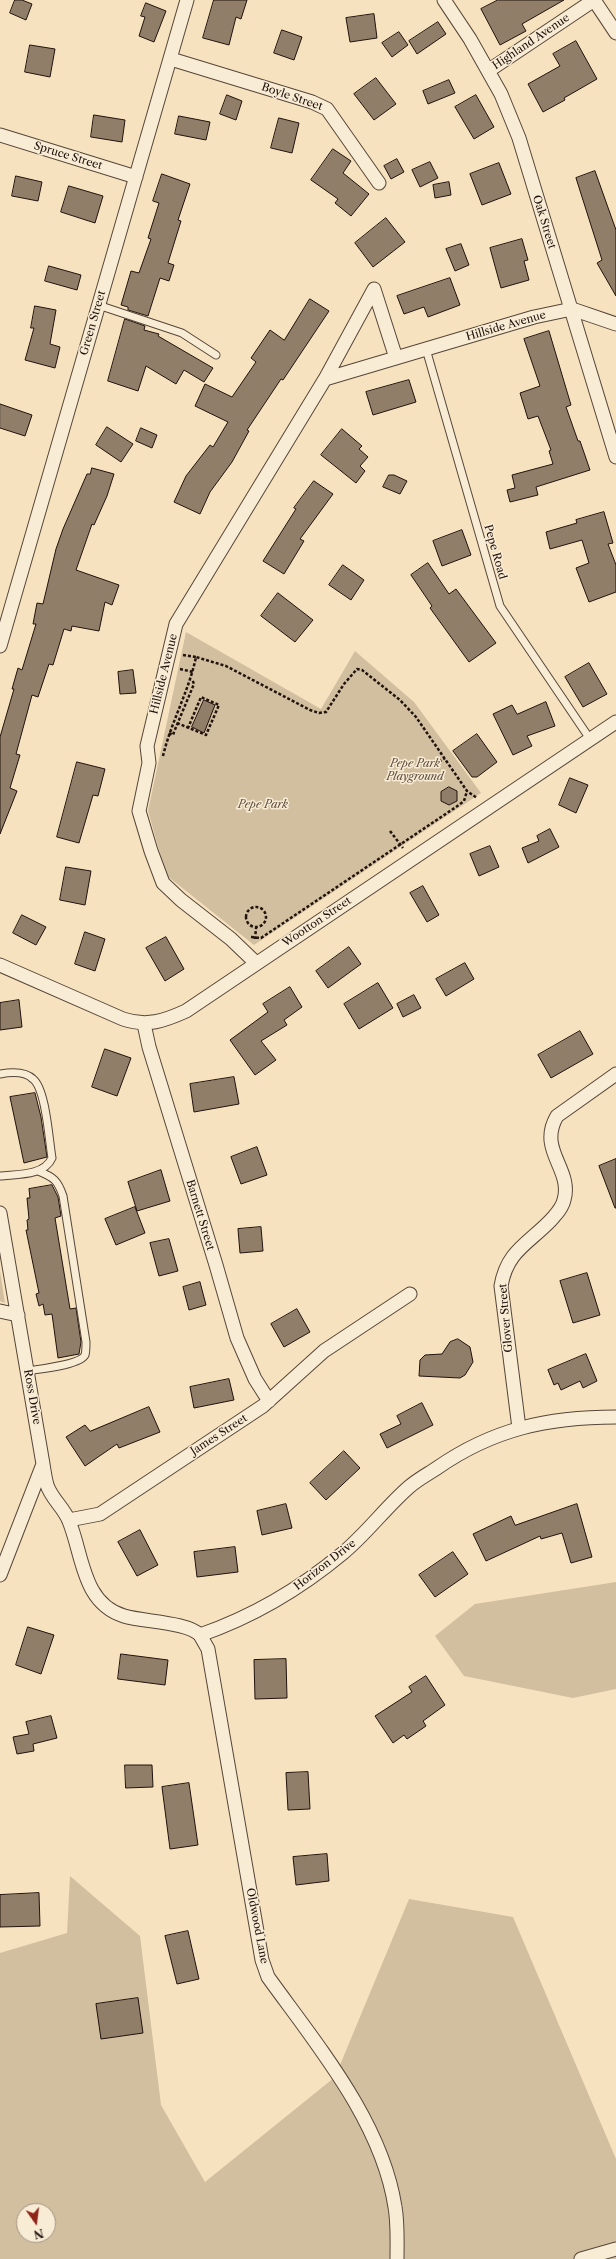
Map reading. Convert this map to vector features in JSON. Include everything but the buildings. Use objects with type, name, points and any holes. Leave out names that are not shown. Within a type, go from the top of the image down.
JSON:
[{"type":"street","name":"Green Street","points":[[0,646],[187,0]]},
{"type":"street","name":"Oak Street","points":[[444,0],[470,39],[501,94],[519,138],[616,457]]},
{"type":"street","name":"Highland Avenue","points":[[488,71],[594,0]]},
{"type":"street","points":[[594,0],[616,34]]},
{"type":"street","name":"Boyle Street","points":[[171,58],[312,102],[327,109],[379,183]]},
{"type":"street","name":"Spruce Street","points":[[0,135],[136,177]]},
{"type":"street","name":"Hillside Avenue","points":[[256,963],[232,939],[181,900],[163,883],[151,851],[140,811],[149,763],[146,746],[176,624],[324,379],[374,290],[396,358]]},
{"type":"street","points":[[570,309],[616,324]]},
{"type":"street","name":"Hillside Avenue","points":[[324,379],[534,317],[570,309]]},
{"type":"street","name":"Wootton Street","points":[[0,964],[123,1019],[144,1024],[166,1020],[186,1011],[410,859],[616,722]]},
{"type":"street","name":"Barnett Street","points":[[144,1024],[149,1047],[237,1338],[255,1379],[269,1401]]},
{"type":"street","name":"Glover Street","points":[[519,1428],[501,1286],[506,1265],[519,1247],[539,1233],[560,1210],[564,1201],[564,1179],[551,1147],[550,1136],[552,1126],[557,1116],[616,1074]]},
{"type":"street","name":"Ross Drive","points":[[0,1213],[43,1464]]},
{"type":"street","name":"James Street","points":[[69,1520],[100,1514],[269,1401],[324,1352],[410,1294]]},
{"type":"street","points":[[0,1311],[18,1316]]},
{"type":"street","name":"Horizon Drive","points":[[200,1635],[252,1613],[304,1583],[369,1529],[409,1487],[463,1450],[492,1436],[545,1422],[581,1418],[616,1418]]},
{"type":"street","points":[[43,1464],[47,1486],[69,1520],[80,1562],[96,1598],[113,1611],[123,1615],[180,1626],[196,1631],[200,1635]]},
{"type":"street","points":[[0,1575],[43,1464]]},
{"type":"street","name":"Oldwood Lane","points":[[200,1635],[208,1650],[262,1960],[268,1977],[334,2069],[367,2125],[381,2155],[395,2208],[397,2259]]},
{"type":"street","points":[[581,2259],[616,2249]]},
{"type":"lane","points":[[98,305],[182,333],[216,355]]},
{"type":"lane","name":"Pepe Road","points":[[426,349],[500,606],[590,739]]},
{"type":"lane","points":[[0,1074],[24,1074],[34,1079],[40,1090],[52,1158],[50,1163],[38,1171],[0,1176]]},
{"type":"lane","points":[[27,1371],[71,1363],[81,1359],[85,1354],[86,1342],[63,1196],[59,1183],[50,1176],[38,1171]]},
{"type":"path","points":[[163,758],[169,733],[192,679],[196,657],[226,666],[310,710],[319,713],[326,712],[344,684],[357,669],[362,670],[400,700],[416,718],[467,791],[464,801],[261,938],[255,939],[248,936]]},
{"type":"path","points":[[169,733],[173,735],[194,684],[192,679]]},
{"type":"path","points":[[177,723],[188,728],[206,736],[219,705],[201,697],[188,728]]},
{"type":"path","points":[[439,762],[444,758]]},
{"type":"path","points":[[390,831],[410,859]]},
{"type":"path","points":[[257,907],[265,911],[266,916],[264,924],[256,928],[248,923],[246,914],[252,908],[257,907]]},
{"type":"path","points":[[255,939],[256,928]]},
{"type":"green space","name":"Pepe Park","points":[[186,632],[321,709],[355,651],[414,702],[481,793],[254,945],[166,875],[148,811]]},
{"type":"green space","points":[[0,1271],[5,1303],[0,1301]]},
{"type":"green space","points":[[616,1582],[616,1689],[573,1698],[464,1676],[435,1636],[475,1604]]},
{"type":"green space","points":[[70,1876],[140,1936],[161,2105],[205,2182],[335,2077],[409,1899],[513,1917],[616,2159],[616,2259],[0,2259],[0,1953],[67,1933]]},
{"type":"park label","name":"Pepe Park Playground","points":[[415,770]]}]
